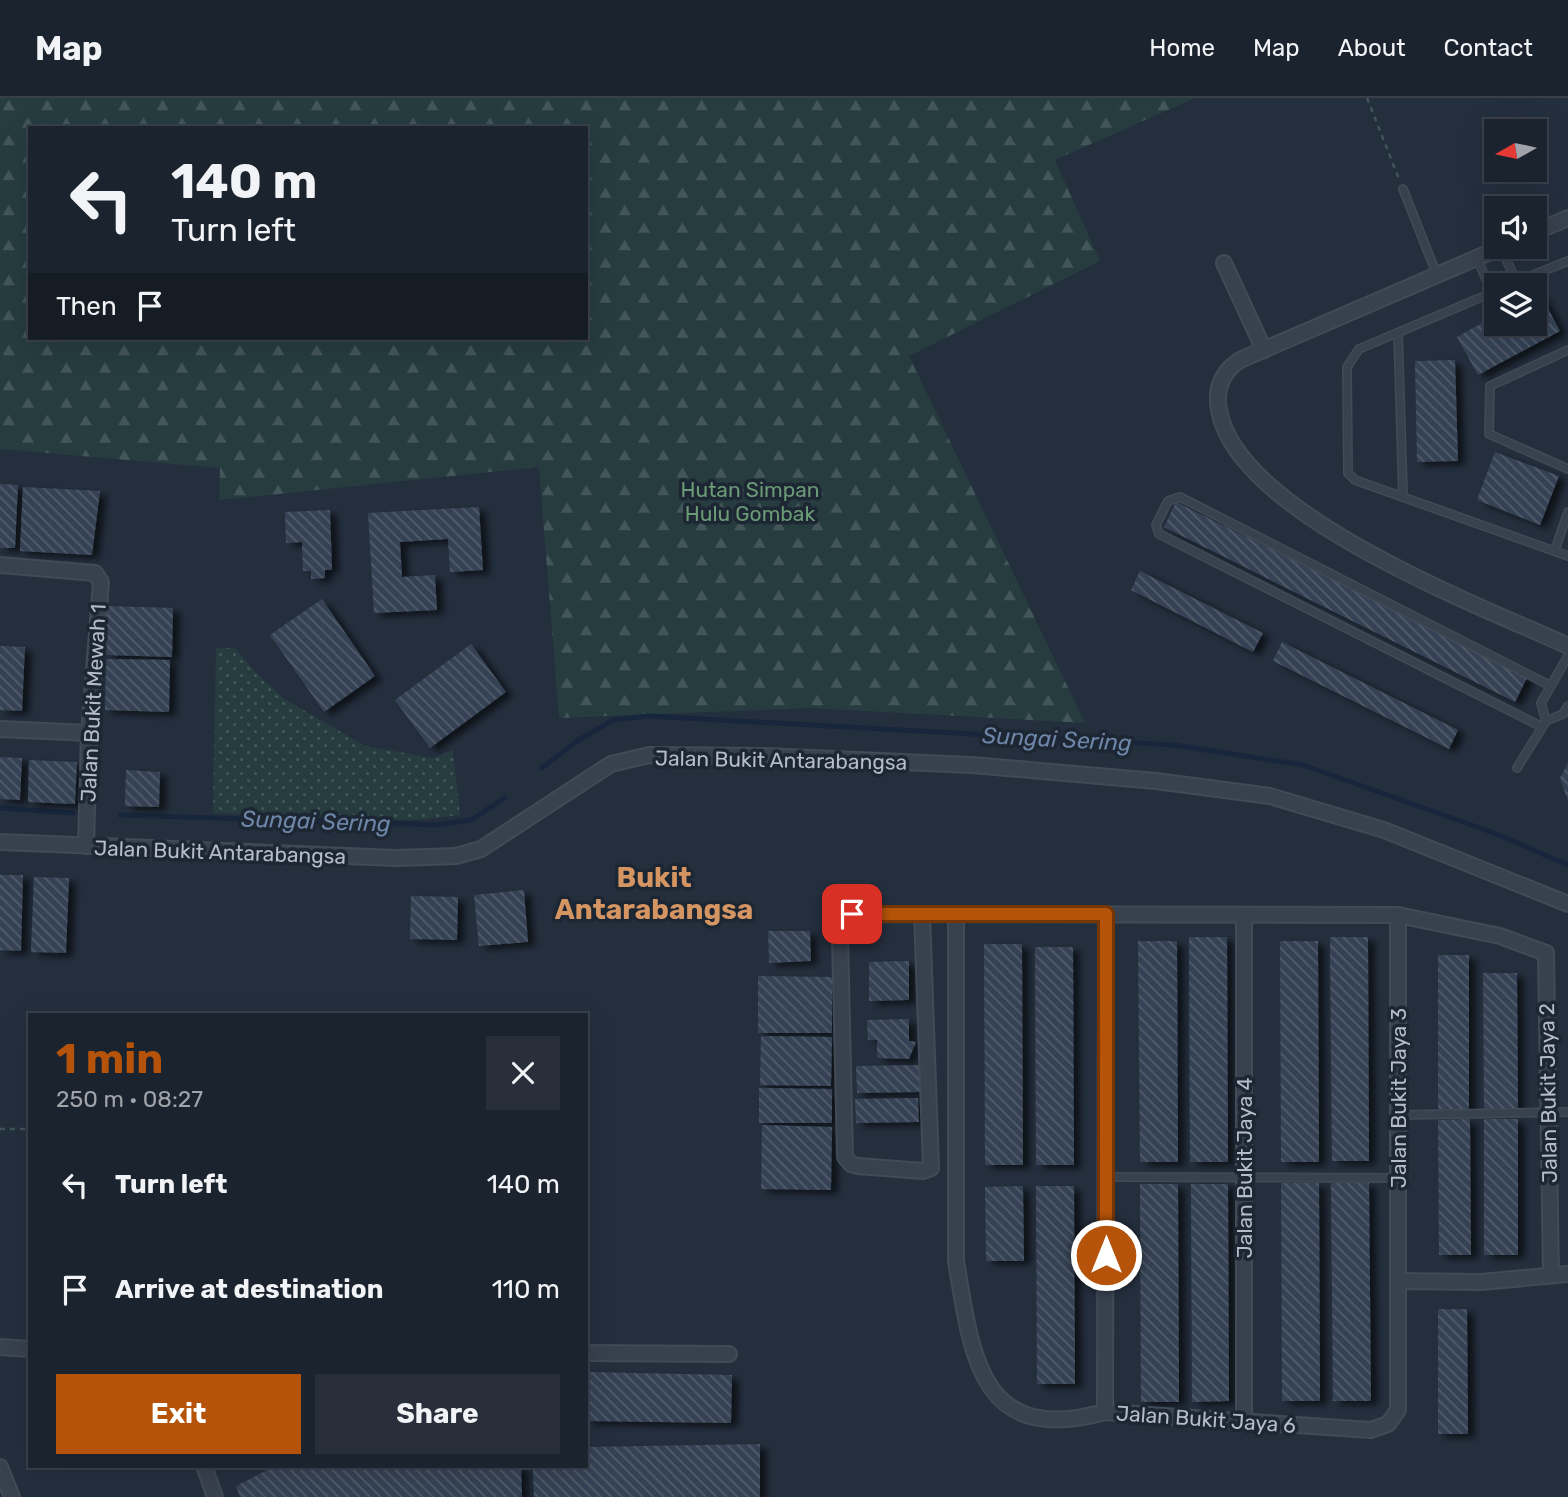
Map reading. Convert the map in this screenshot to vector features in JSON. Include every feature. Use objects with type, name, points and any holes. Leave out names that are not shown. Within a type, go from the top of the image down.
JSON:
[{"type":"street","points":[[1547,227],[1568,218]]},
{"type":"street","points":[[1484,255],[1240,360],[1225,372],[1218,403],[1228,441],[1265,483],[1316,522],[1410,572],[1568,646]]},
{"type":"street","points":[[1224,263],[1264,350]]},
{"type":"street","name":"Jalan Bukit Mewah 1","points":[[0,565],[79,569],[95,573],[101,582],[89,733],[86,846]]},
{"type":"street","points":[[0,729],[89,733]]},
{"type":"street","name":"Jalan Bukit Antarabangsa","points":[[0,842],[323,857],[456,856],[481,849],[611,764],[649,755],[765,755],[972,765],[1168,782],[1270,796],[1384,830],[1568,904]]},
{"type":"street","points":[[922,914],[931,1168],[923,1171],[850,1164],[845,1157],[840,937],[852,914],[922,914],[1106,914],[1398,915]]},
{"type":"street","name":"Jalan Bukit Jaya 6","points":[[956,914],[956,1261],[967,1320],[989,1387],[1005,1405],[1035,1420],[1079,1419],[1105,1412],[1371,1430],[1388,1424],[1398,1410],[1398,1281]]},
{"type":"street","points":[[1105,1412],[1106,914]]},
{"type":"street","name":"Jalan Bukit Jaya 4","points":[[1244,915],[1244,1421]]},
{"type":"street","name":"Jalan Bukit Jaya 2","points":[[1398,915],[1500,936],[1546,953],[1551,1275]]},
{"type":"street","name":"Jalan Bukit Jaya 3","points":[[1398,915],[1398,1281]]},
{"type":"street","points":[[1398,1281],[1481,1282],[1568,1273]]},
{"type":"street","points":[[0,1347],[28,1349]]},
{"type":"street","points":[[588,1353],[729,1354]]},
{"type":"street","points":[[0,1467],[12,1497]]},
{"type":"street","points":[[205,1468],[215,1497]]},
{"type":"lane","points":[[1403,189],[1437,275]]},
{"type":"lane","points":[[1477,258],[1484,273]]},
{"type":"lane","points":[[1537,273],[1568,261]]},
{"type":"lane","points":[[1484,296],[1359,349],[1347,367],[1348,473],[1355,480],[1568,556]]},
{"type":"lane","points":[[1398,333],[1403,495]]},
{"type":"lane","points":[[1568,350],[1490,386],[1489,434],[1568,469]]},
{"type":"lane","points":[[1544,724],[1159,534],[1156,525],[1168,501],[1180,497],[1551,686]]},
{"type":"lane","points":[[1555,550],[1568,512]]},
{"type":"lane","points":[[1544,724],[1541,703],[1568,656]]},
{"type":"lane","points":[[1517,768],[1544,724],[1563,714],[1568,706]]},
{"type":"lane","points":[[1398,1115],[1568,1112]]},
{"type":"lane","points":[[1106,1177],[1398,1178]]},
{"type":"path","points":[[1367,98],[1403,189]]},
{"type":"path","points":[[0,1129],[28,1129]]},
{"type":"green space","name":"Hutan Simpan Hulu Gombak","points":[[0,98],[1195,98],[1055,160],[1100,261],[909,356],[1085,723],[811,708],[559,718],[539,467],[219,500],[220,468],[0,449]]},
{"type":"green space","points":[[216,648],[235,648],[258,675],[286,700],[365,746],[433,758],[453,750],[460,815],[417,820],[213,813]]},
{"type":"building","points":[[1547,307],[1560,331],[1478,375],[1457,337],[1484,322],[1484,336],[1547,336]]},
{"type":"building","points":[[1455,360],[1458,461],[1417,462],[1415,361]]},
{"type":"building","points":[[1495,452],[1559,476],[1540,525],[1477,500]]},
{"type":"building","points":[[0,484],[18,485],[15,548],[0,548]]},
{"type":"building","points":[[23,487],[100,491],[92,555],[20,551]]},
{"type":"building","points":[[1176,502],[1528,676],[1515,702],[1164,527]]},
{"type":"building","points":[[479,507],[483,570],[450,572],[448,539],[400,542],[402,577],[435,575],[437,610],[374,613],[368,513]]},
{"type":"building","points":[[330,510],[332,570],[325,570],[325,578],[311,579],[311,571],[303,571],[302,542],[286,543],[285,512]]},
{"type":"building","points":[[1140,571],[1263,633],[1253,652],[1131,590]]},
{"type":"building","points":[[322,599],[375,676],[324,712],[270,635]]},
{"type":"building","points":[[107,606],[173,608],[172,657],[106,655]]},
{"type":"building","points":[[1282,642],[1458,730],[1449,749],[1273,661]]},
{"type":"building","points":[[471,644],[506,692],[430,748],[395,700]]},
{"type":"building","points":[[0,646],[25,647],[22,711],[0,710]]},
{"type":"building","points":[[106,659],[170,660],[169,712],[105,710]]},
{"type":"building","points":[[0,757],[22,758],[20,800],[0,799]]},
{"type":"building","points":[[29,760],[77,762],[75,804],[28,802]]},
{"type":"building","points":[[1568,763],[1568,801],[1560,778]]},
{"type":"building","points":[[126,770],[160,772],[159,807],[125,806]]},
{"type":"building","points":[[0,875],[23,875],[21,951],[0,950]]},
{"type":"building","points":[[34,877],[69,878],[66,953],[31,952]]},
{"type":"building","points":[[524,890],[528,942],[479,946],[474,895]]},
{"type":"building","points":[[411,896],[458,897],[457,940],[410,939]]},
{"type":"building","points":[[768,931],[810,931],[811,961],[769,963]]},
{"type":"building","points":[[1189,937],[1227,937],[1228,1162],[1190,1162]]},
{"type":"building","points":[[1330,937],[1368,937],[1369,1161],[1332,1161]]},
{"type":"building","points":[[1138,941],[1177,941],[1178,1162],[1140,1162]]},
{"type":"building","points":[[1280,941],[1318,941],[1319,1162],[1281,1162]]},
{"type":"building","points":[[984,944],[1022,944],[1023,1165],[985,1165]]},
{"type":"building","points":[[1035,947],[1073,947],[1074,1165],[1036,1165]]},
{"type":"building","points":[[1438,955],[1469,955],[1469,1109],[1438,1109]]},
{"type":"building","points":[[909,961],[909,1000],[869,1001],[869,962]]},
{"type":"building","points":[[1483,973],[1517,973],[1518,1109],[1484,1109]]},
{"type":"building","points":[[758,976],[832,977],[832,1033],[758,1033]]},
{"type":"building","points":[[909,1019],[909,1041],[916,1042],[909,1059],[877,1058],[877,1040],[868,1040],[867,1020]]},
{"type":"building","points":[[761,1036],[832,1037],[831,1086],[760,1085]]},
{"type":"building","points":[[920,1065],[920,1092],[857,1093],[856,1066]]},
{"type":"building","points":[[759,1088],[832,1089],[832,1123],[759,1123]]},
{"type":"building","points":[[918,1098],[919,1122],[856,1123],[855,1099]]},
{"type":"building","points":[[1470,1119],[1471,1255],[1439,1255],[1438,1120]]},
{"type":"building","points":[[1484,1119],[1518,1119],[1518,1255],[1484,1255]]},
{"type":"building","points":[[762,1125],[832,1127],[831,1190],[761,1189]]},
{"type":"building","points":[[1281,1183],[1319,1183],[1320,1401],[1282,1401]]},
{"type":"building","points":[[1331,1183],[1369,1183],[1371,1401],[1333,1401]]},
{"type":"building","points":[[1140,1184],[1178,1184],[1179,1402],[1141,1402]]},
{"type":"building","points":[[1191,1184],[1228,1184],[1229,1401],[1192,1402]]},
{"type":"building","points":[[1023,1186],[1024,1261],[986,1261],[985,1187]]},
{"type":"building","points":[[1036,1186],[1074,1186],[1075,1384],[1037,1384]]},
{"type":"building","points":[[1438,1309],[1467,1309],[1468,1434],[1438,1434]]},
{"type":"building","points":[[588,1372],[732,1375],[731,1423],[588,1421]]},
{"type":"building","points":[[760,1444],[760,1497],[534,1497],[533,1468],[588,1468],[588,1447]]},
{"type":"building","points":[[271,1468],[521,1468],[522,1497],[240,1497],[236,1486]]},
{"type":"waterway","name":"Sungai Sering","points":[[542,768],[577,741],[613,720],[648,716],[1173,745],[1303,765],[1494,833],[1568,865]]},
{"type":"waterway","name":"Sungai Sering","points":[[120,815],[438,825],[471,820],[505,798]]},
{"type":"waterway","name":"Sungai Sering","points":[[0,808],[73,813]]},
{"type":"district","name":"Bukit Antarabangsa","points":[[654,893]]},
{"type":"route","points":[[852,914],[1106,914],[1106,1255]]}]
